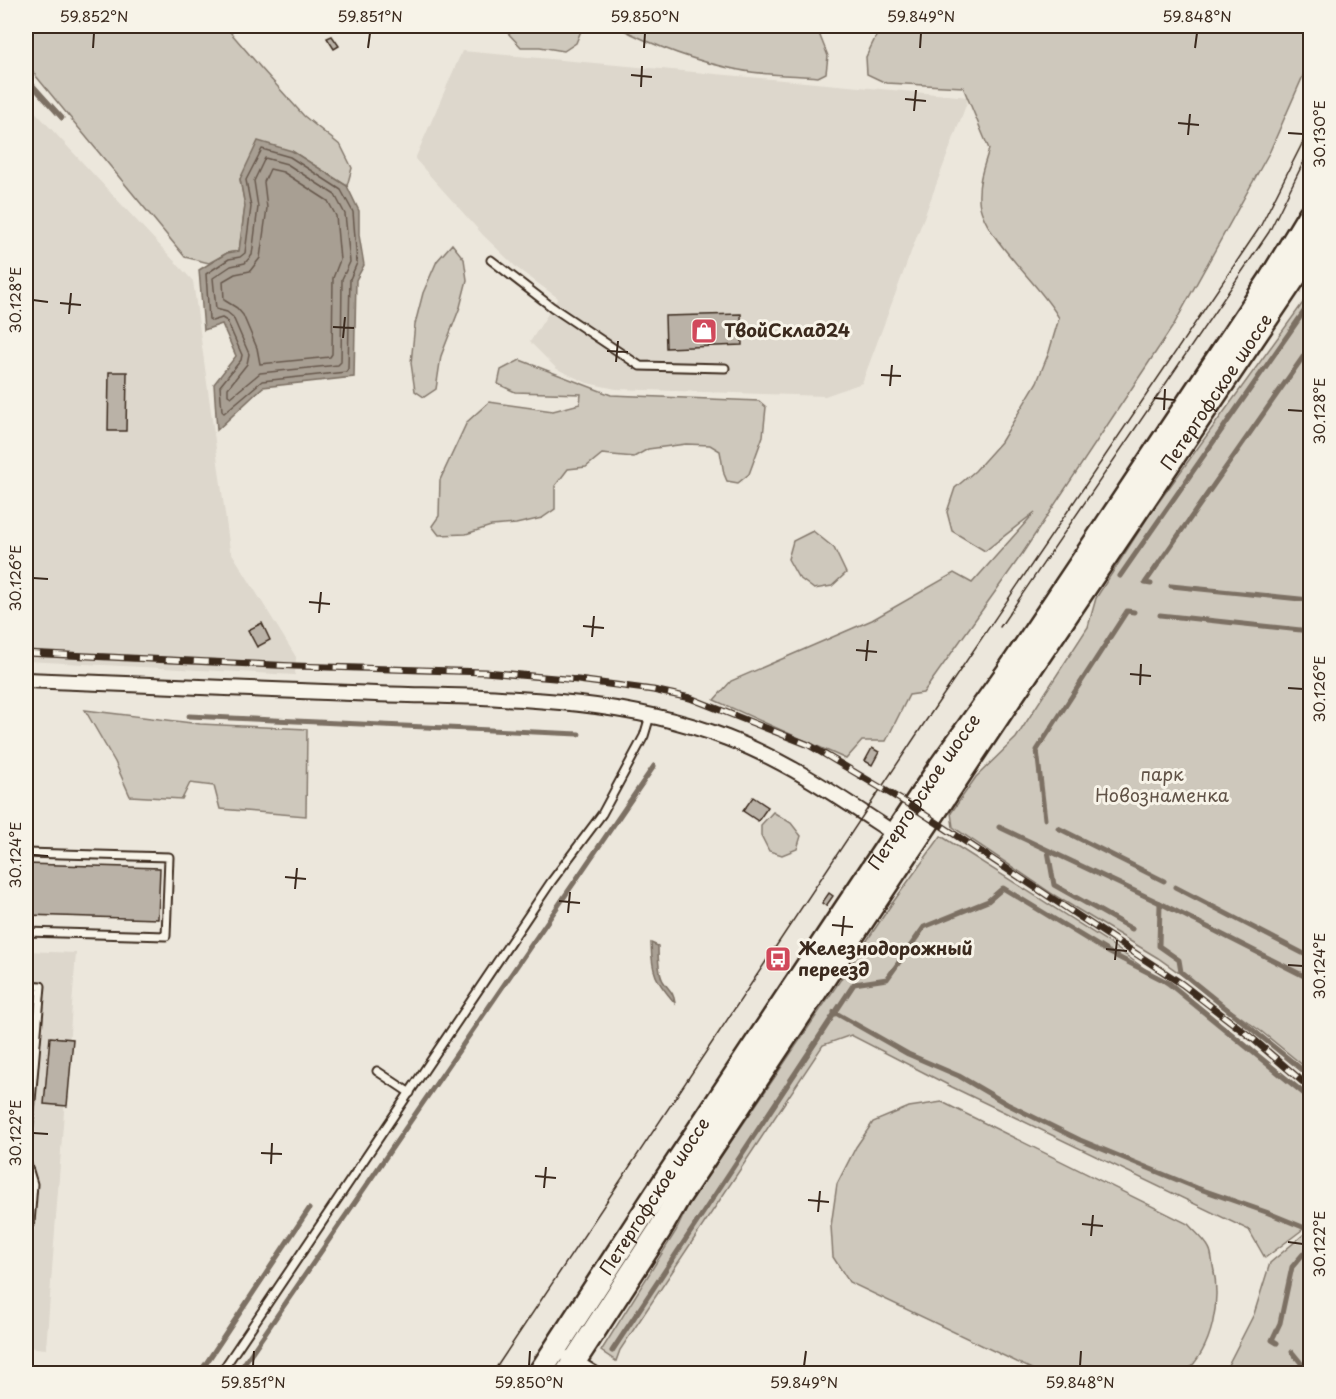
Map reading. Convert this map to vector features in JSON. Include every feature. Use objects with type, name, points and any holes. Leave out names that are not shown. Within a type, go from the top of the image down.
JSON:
[{"type":"main road","name":"Петергофское шоссе","points":[[904,840],[1311,214]]},
{"type":"main road","name":"Петергофское шоссе","points":[[539,1374],[565,1362],[656,1194],[1311,254]]},
{"type":"street","points":[[26,680],[550,700],[650,716],[726,737],[759,751],[804,776],[904,840]]},
{"type":"street","points":[[565,1362],[594,1374]]},
{"type":"lane","points":[[491,260],[552,307],[640,366],[724,368]]},
{"type":"lane","points":[[220,1374],[551,882],[602,814],[644,736],[650,716]]},
{"type":"lane","points":[[26,853],[169,857],[166,936],[26,932]]},
{"type":"lane","points":[[26,985],[40,987],[26,1160],[33,1184],[30,1223],[26,1223]]},
{"type":"lane","points":[[377,1071],[410,1093]]},
{"type":"shaded area","points":[[462,51],[969,97],[862,383],[825,396],[616,389],[587,383],[557,369],[530,342],[558,298],[517,268],[483,235],[415,159]]},
{"type":"shaded area","points":[[26,102],[193,281],[230,550],[296,657],[295,675],[26,661]]},
{"type":"shaded area","points":[[26,951],[76,953],[46,1349],[26,1347]]},
{"type":"green space","points":[[26,26],[225,26],[304,116],[341,146],[352,168],[347,186],[292,151],[240,179],[245,206],[239,251],[227,253],[209,263],[185,257],[26,64]]},
{"type":"green space","points":[[506,26],[583,26],[576,43],[564,51],[521,47],[506,31]]},
{"type":"green space","points":[[616,26],[816,26],[828,56],[826,73],[818,77],[778,75],[723,67],[676,52]]},
{"type":"green space","points":[[881,26],[1310,26],[1310,60],[1270,151],[1173,326],[1022,554],[923,693],[909,695],[886,741],[862,741],[846,759],[714,700],[731,681],[872,620],[954,573],[972,583],[1035,512],[985,551],[952,531],[947,512],[955,488],[975,471],[1001,442],[1037,382],[1059,318],[989,228],[982,213],[979,186],[989,149],[963,87],[886,83],[867,74],[866,57]]},
{"type":"green space","points":[[452,244],[464,259],[467,280],[460,307],[441,356],[436,389],[424,397],[415,391],[411,363],[415,324],[423,293],[437,261]]},
{"type":"green space","name":"парк Новознаменка","points":[[1310,293],[1310,1071],[1262,1032],[1158,958],[1054,895],[953,827],[951,813],[976,777],[1016,738],[1088,627],[1096,598],[1150,514]]},
{"type":"green space","points":[[520,360],[611,395],[759,401],[766,407],[763,436],[749,474],[738,483],[727,481],[720,451],[710,445],[686,444],[648,449],[634,457],[602,454],[586,467],[568,469],[555,486],[555,509],[542,518],[516,524],[491,526],[466,534],[439,535],[432,526],[439,516],[440,480],[467,422],[489,402],[553,411],[580,404],[581,394],[515,392],[498,384],[501,370]]},
{"type":"green space","points":[[813,531],[834,548],[846,573],[832,586],[814,589],[798,577],[788,559],[793,541]]},
{"type":"green space","points":[[85,710],[200,724],[307,729],[306,816],[220,809],[214,786],[190,783],[182,799],[130,796],[115,762]]},
{"type":"green space","points":[[773,812],[791,823],[801,836],[797,849],[782,855],[769,851],[761,835],[761,825]]},
{"type":"green space","points":[[941,836],[1105,940],[1170,987],[1310,1101],[1310,1224],[1265,1258],[1249,1230],[952,1087],[851,1035],[823,1045],[620,1350],[616,1361],[601,1351],[676,1231],[689,1204],[891,905]]},
{"type":"green space","points":[[942,1102],[1188,1224],[1202,1239],[1211,1255],[1215,1280],[1215,1309],[1208,1338],[1202,1351],[1185,1373],[1040,1373],[849,1282],[833,1257],[831,1226],[837,1184],[856,1147],[873,1122],[909,1107]]},
{"type":"green space","points":[[1310,1229],[1310,1373],[1224,1373],[1254,1314],[1270,1263]]},
{"type":"water","points":[[258,141],[292,151],[347,186],[359,211],[359,235],[364,265],[356,280],[354,377],[263,387],[217,430],[214,384],[236,356],[222,324],[204,330],[199,270],[227,253],[239,251],[245,206],[240,179]]},
{"type":"water","points":[[651,943],[658,946],[660,973],[675,1003],[656,976],[652,962]]},
{"type":"building","points":[[332,36],[339,46],[334,49],[327,38]]},
{"type":"building","name":"ТвойСклад24","points":[[741,314],[742,345],[666,348],[665,316]]},
{"type":"building","points":[[109,372],[127,372],[126,431],[108,431]]},
{"type":"building","points":[[262,623],[270,640],[257,647],[248,630]]},
{"type":"building","points":[[872,748],[879,752],[872,765],[865,761]]},
{"type":"building","points":[[753,797],[768,807],[758,821],[743,811]]},
{"type":"building","points":[[26,864],[160,868],[158,919],[26,915]]},
{"type":"building","points":[[829,893],[833,896],[826,906],[822,903]]},
{"type":"building","points":[[50,1037],[73,1039],[67,1106],[44,1104]]},
{"type":"waterway","points":[[26,78],[62,118]]},
{"type":"waterway","points":[[1120,576],[1310,303]]},
{"type":"waterway","points":[[1151,584],[1145,583],[1310,347]]},
{"type":"waterway","points":[[1171,586],[1310,600]]},
{"type":"waterway","points":[[1045,819],[1037,750],[1127,611],[1134,612]]},
{"type":"waterway","points":[[1160,615],[1310,631]]},
{"type":"waterway","points":[[189,716],[579,734]]},
{"type":"waterway","points":[[237,1374],[654,766]]},
{"type":"waterway","points":[[999,827],[1160,903],[1310,979]]},
{"type":"waterway","points":[[1058,828],[1164,881]]},
{"type":"waterway","points":[[1048,851],[1054,885],[1132,929]]},
{"type":"waterway","points":[[1175,887],[1310,957]]},
{"type":"waterway","points":[[612,1351],[854,984],[887,979],[924,927],[988,901],[1003,888],[1110,953],[1169,983],[1310,1098]]},
{"type":"waterway","points":[[1160,903],[1159,946],[1179,960],[1181,972],[1310,1076]]},
{"type":"waterway","points":[[834,1012],[908,1054],[959,1076],[1007,1104],[1080,1140],[1197,1188],[1310,1230]]},
{"type":"waterway","points":[[199,1374],[309,1209]]},
{"type":"waterway","points":[[1277,1343],[1272,1340],[1280,1323],[1292,1267],[1310,1246]]},
{"type":"waterway","points":[[1292,1352],[1310,1374]]},
{"type":"tram line","points":[[492,1374],[923,725],[1260,227],[1310,128]]},
{"type":"tram line","points":[[1000,627],[1269,232],[1310,149]]},
{"type":"railway","points":[[26,653],[295,666],[485,672],[578,680],[653,690],[690,698],[809,745],[913,807],[1182,984],[1252,1038],[1310,1088]]},
{"type":"place","name":"ТвойСклад24","points":[[704,331]]},
{"type":"place","name":"Железнодорожный переезд","points":[[778,959]]}]
